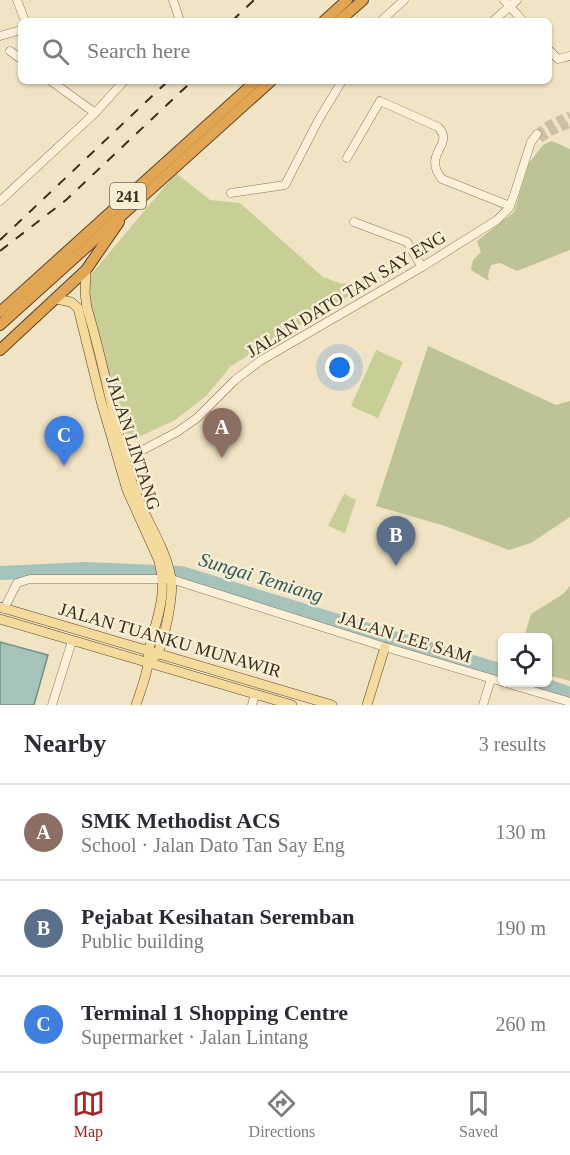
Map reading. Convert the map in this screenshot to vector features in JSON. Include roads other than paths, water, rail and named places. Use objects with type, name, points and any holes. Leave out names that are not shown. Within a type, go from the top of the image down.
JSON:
[{"type":"highway","points":[[327,18],[348,0]]},
{"type":"highway","points":[[342,18],[363,0]]},
{"type":"highway","name":"241","points":[[0,312],[253,84]]},
{"type":"highway","name":"241","points":[[0,325],[269,84]]},
{"type":"highway","points":[[0,350],[86,270],[128,209]]},
{"type":"main road","name":"JALAN LINTANG","points":[[86,270],[85,293],[122,461]]},
{"type":"main road","name":"JALAN LINTANG","points":[[56,299],[71,302],[78,308],[100,401],[167,576],[153,653],[136,705]]},
{"type":"main road","points":[[84,335],[88,327],[94,331]]},
{"type":"main road","name":"JALAN TUANKU MUNAWIR","points":[[2,608],[332,705]]},
{"type":"main road","name":"JALAN TUANKU MUNAWIR","points":[[0,619],[292,705]]},
{"type":"main road","points":[[367,705],[385,647]]},
{"type":"street","points":[[16,0],[24,18]]},
{"type":"street","points":[[173,0],[179,18]]},
{"type":"street","points":[[384,18],[404,0]]},
{"type":"street","points":[[495,18],[507,3],[517,0]]},
{"type":"street","points":[[507,3],[520,18]]},
{"type":"street","points":[[0,36],[18,31]]},
{"type":"street","points":[[10,51],[18,57]]},
{"type":"street","points":[[552,53],[558,59],[570,56]]},
{"type":"street","points":[[55,84],[95,113]]},
{"type":"street","points":[[0,201],[95,113],[121,84]]},
{"type":"street","points":[[231,193],[285,185],[319,119],[340,84]]},
{"type":"street","points":[[347,158],[380,101],[438,127],[443,132],[444,138],[434,162],[435,171],[442,179],[510,206],[528,150],[538,137]]},
{"type":"street","name":"JALAN DATO TAN SAY ENG","points":[[122,461],[177,432],[197,418],[235,380],[260,361],[422,267],[497,220],[510,206]]},
{"type":"street","points":[[354,222],[407,242],[422,267]]},
{"type":"street","name":"JALAN LEE SAM","points":[[2,608],[17,583],[30,579],[167,576],[385,647],[570,702]]},
{"type":"street","points":[[52,705],[72,641]]},
{"type":"street","points":[[483,705],[491,679]]},
{"type":"street","points":[[252,705],[255,694]]},
{"type":"water","points":[[0,642],[48,655],[34,705],[0,705]]},
{"type":"waterway","name":"Sungai Temiang","points":[[0,573],[85,569],[181,573],[498,670]]},
{"type":"waterway","name":"Sungai Temiang","points":[[551,687],[570,694]]},
{"type":"tunnel","points":[[537,134],[548,125],[570,115]]},
{"type":"tunnel","points":[[540,139],[570,124]]},
{"type":"railway","points":[[235,18],[254,0]]},
{"type":"railway","points":[[0,240],[165,84]]},
{"type":"railway","points":[[0,251],[66,200],[189,84]]},
{"type":"place","name":"SMK Methodist ACS","points":[[222,458]]},
{"type":"place","name":"Terminal 1 Shopping Centre","points":[[64,466]]},
{"type":"place","name":"Pejabat Kesihatan Seremban","points":[[396,566]]}]
